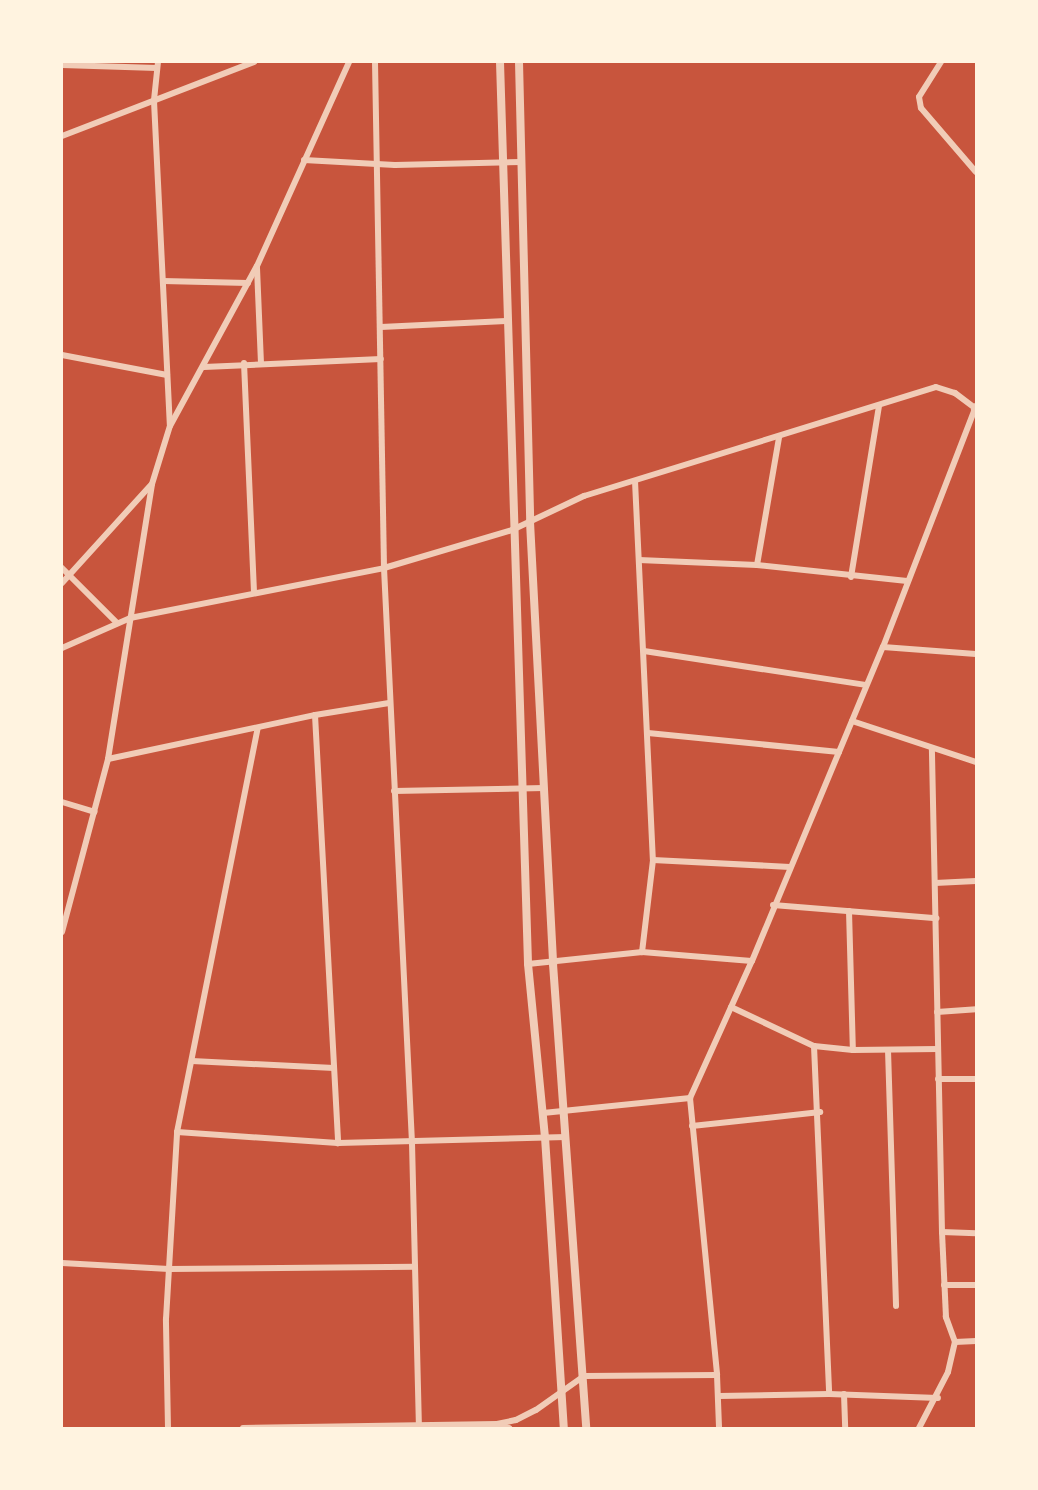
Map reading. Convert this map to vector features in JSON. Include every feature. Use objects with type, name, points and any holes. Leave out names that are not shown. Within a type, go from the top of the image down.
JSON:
[{"type":"street","points":[[62,136],[154,101],[243,63],[254,62]]},
{"type":"street","points":[[62,932],[108,759],[152,484],[170,426],[257,266],[349,62]]},
{"type":"street","points":[[375,62],[374,163],[381,327],[384,568],[412,1143],[419,1426]]},
{"type":"street","points":[[500,62],[512,530],[528,964],[545,1137],[564,1428]]},
{"type":"street","points":[[519,62],[530,522],[553,964],[586,1428]]},
{"type":"street","points":[[941,62],[919,97],[921,108],[976,172]]},
{"type":"street","points":[[62,65],[158,65],[154,101],[170,426]]},
{"type":"street","points":[[304,160],[374,163],[521,162]]},
{"type":"street","points":[[257,266],[261,363]]},
{"type":"street","points":[[163,281],[248,283]]},
{"type":"street","points":[[381,327],[506,321]]},
{"type":"street","points":[[62,355],[167,375]]},
{"type":"street","points":[[204,367],[244,363],[381,360]]},
{"type":"street","points":[[244,363],[254,591]]},
{"type":"street","points":[[62,648],[130,618],[254,591],[384,568],[512,530],[584,496],[936,387],[955,393],[976,408],[883,647],[773,905],[752,961],[690,1098],[719,1396],[719,1428]]},
{"type":"street","points":[[851,577],[879,406]]},
{"type":"street","points":[[758,565],[779,436]]},
{"type":"street","points":[[636,481],[653,860],[642,952]]},
{"type":"street","points":[[62,583],[152,484]]},
{"type":"street","points":[[639,560],[758,565],[851,577],[907,581]]},
{"type":"street","points":[[62,568],[117,623]]},
{"type":"street","points":[[883,647],[976,654]]},
{"type":"street","points":[[644,651],[865,685]]},
{"type":"street","points":[[108,759],[315,715],[389,703]]},
{"type":"street","points":[[315,715],[338,1143]]},
{"type":"street","points":[[852,721],[976,762]]},
{"type":"street","points":[[168,1428],[170,1269],[177,1132],[258,728]]},
{"type":"street","points":[[648,733],[839,752]]},
{"type":"street","points":[[919,1428],[938,1398],[954,1342],[946,1317],[942,1232],[932,749]]},
{"type":"street","points":[[394,791],[544,788]]},
{"type":"street","points":[[62,802],[95,812]]},
{"type":"street","points":[[653,860],[790,867]]},
{"type":"street","points":[[935,883],[976,881]]},
{"type":"street","points":[[773,905],[936,918]]},
{"type":"street","points":[[849,911],[853,1050]]},
{"type":"street","points":[[528,964],[553,964],[642,952],[752,961]]},
{"type":"street","points":[[731,1007],[814,1046],[853,1050],[938,1049]]},
{"type":"street","points":[[938,1012],[976,1009]]},
{"type":"street","points":[[814,1046],[820,1112],[829,1394]]},
{"type":"street","points":[[888,1050],[897,1306]]},
{"type":"street","points":[[192,1060],[334,1068]]},
{"type":"street","points":[[938,1079],[976,1079]]},
{"type":"street","points":[[543,1113],[690,1098]]},
{"type":"street","points":[[692,1126],[820,1112]]},
{"type":"street","points":[[177,1132],[338,1143],[412,1143],[566,1137]]},
{"type":"street","points":[[942,1232],[976,1233]]},
{"type":"street","points":[[62,1263],[170,1269],[415,1268]]},
{"type":"street","points":[[944,1285],[976,1284]]},
{"type":"street","points":[[954,1342],[976,1341]]},
{"type":"street","points":[[243,1428],[497,1424],[516,1420],[584,1376],[717,1375]]},
{"type":"street","points":[[844,1394],[844,1428]]},
{"type":"street","points":[[719,1396],[844,1394],[938,1398]]},
{"type":"street","points":[[497,1424],[509,1428]]}]
